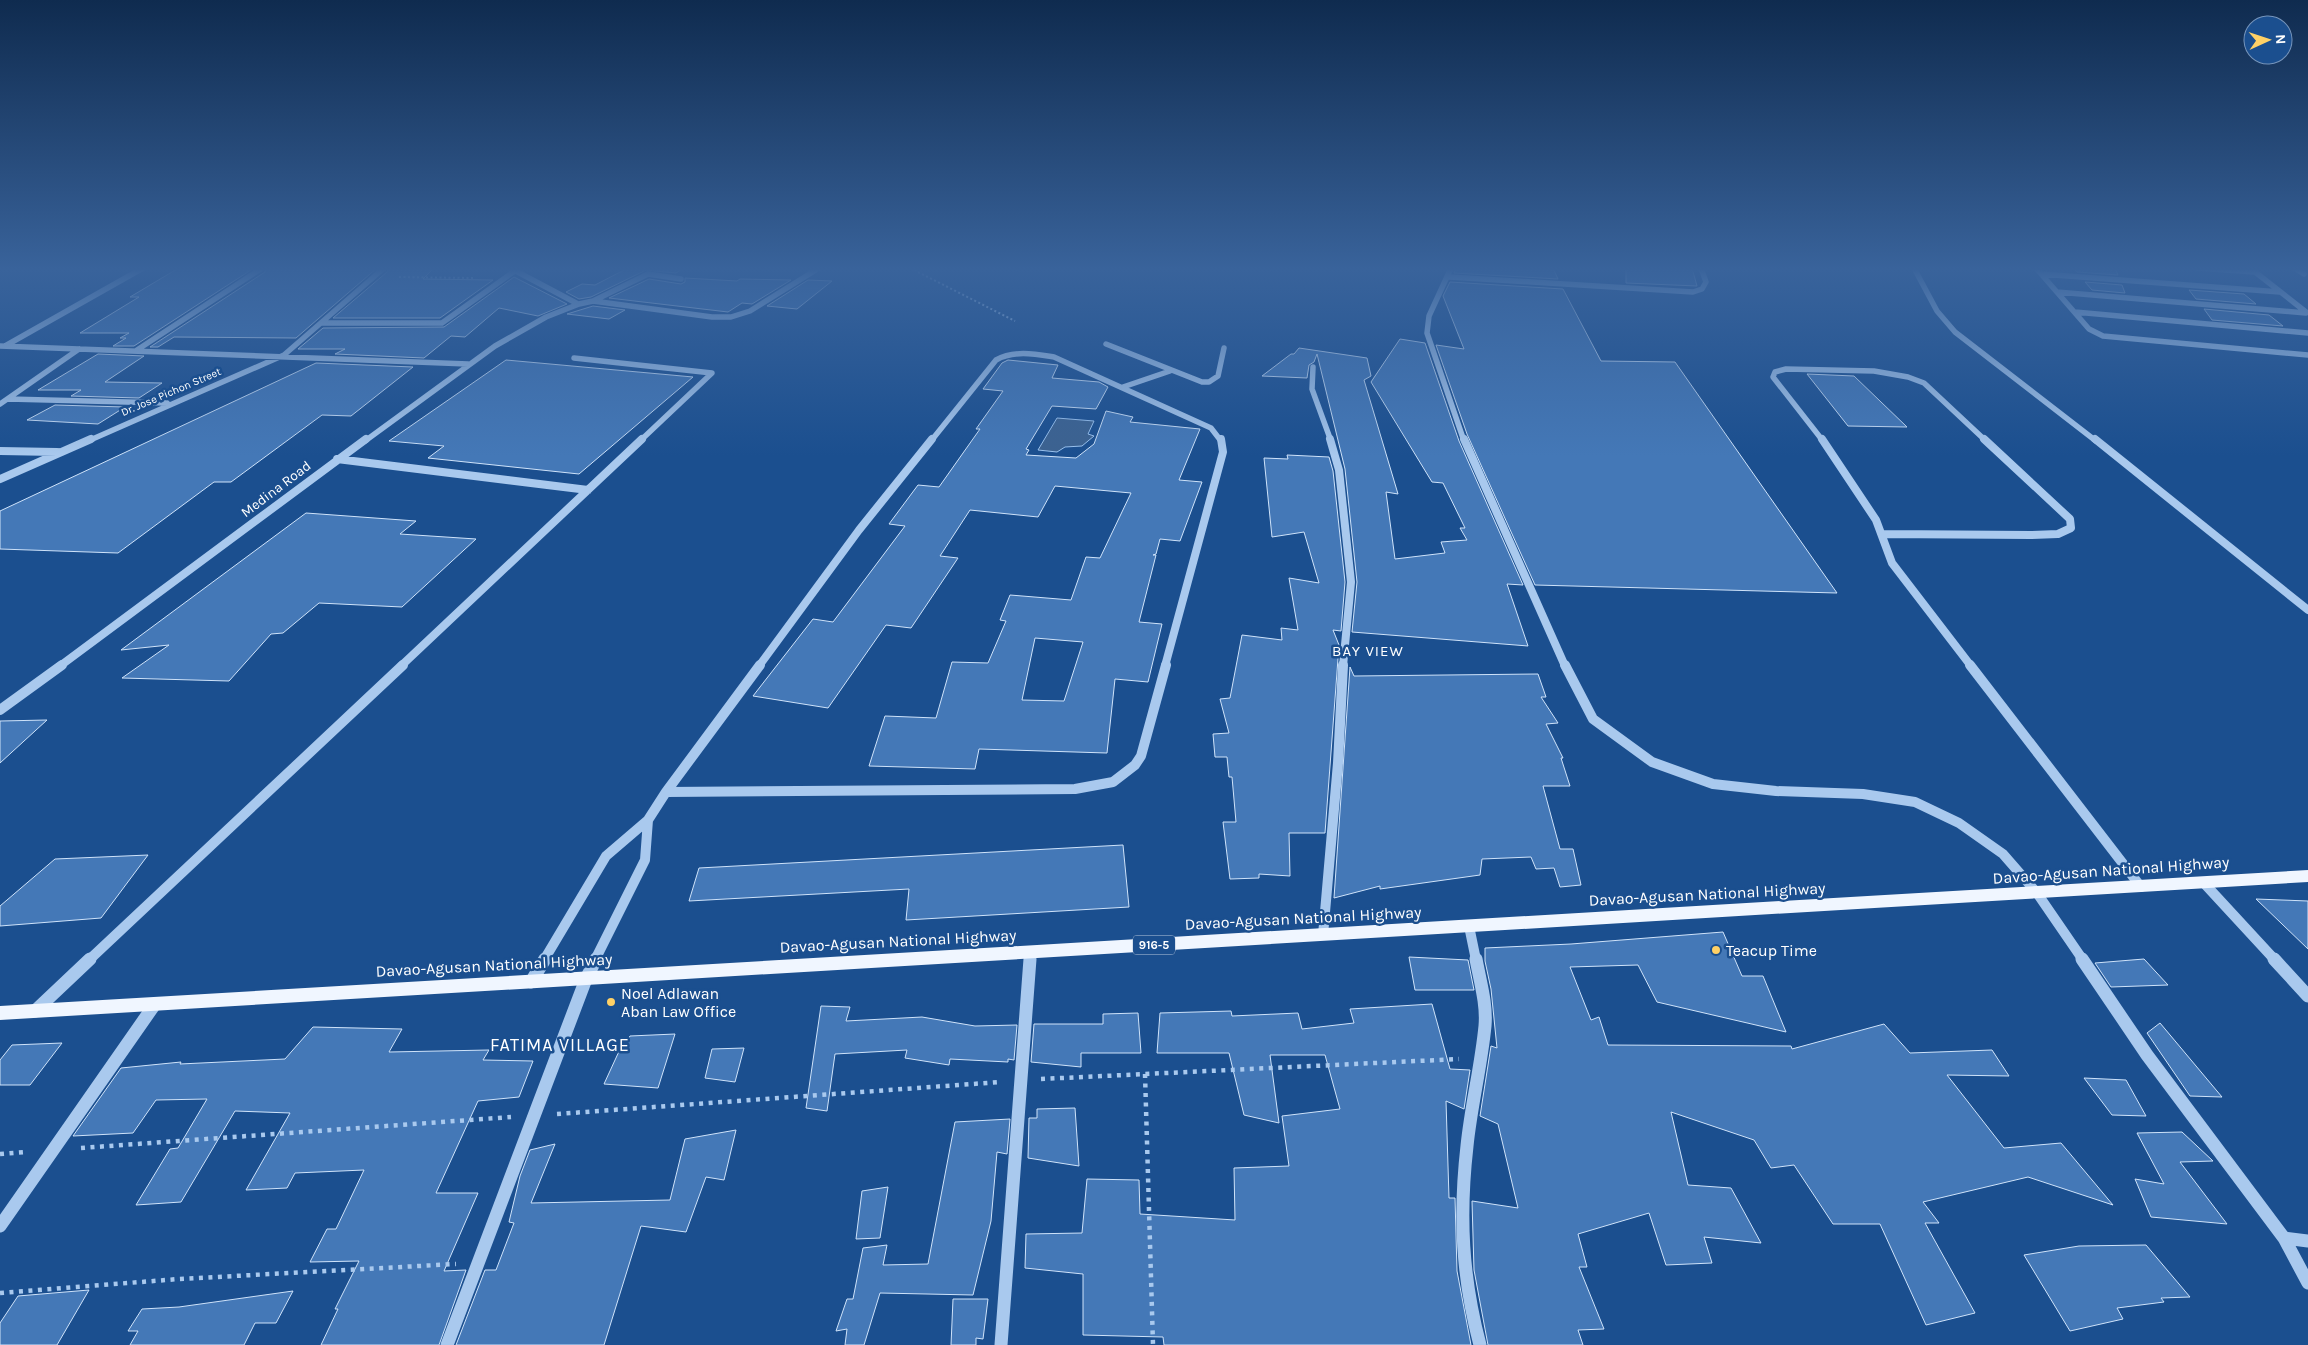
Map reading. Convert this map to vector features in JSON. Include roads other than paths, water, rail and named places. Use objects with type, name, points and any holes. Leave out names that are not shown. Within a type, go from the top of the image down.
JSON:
[{"type":"main road","name":"Davao-Agusan National Highway","points":[[0,1013],[2308,876]]},
{"type":"street","points":[[3,346],[30,331]]},
{"type":"street","points":[[136,350],[166,331]]},
{"type":"street","name":"Dr. Jose Pichon Street","points":[[0,479],[171,403],[284,356],[314,331]]},
{"type":"street","name":"Medina Road","points":[[0,710],[468,364],[524,331]]},
{"type":"street","points":[[1427,331],[1464,440],[1558,652],[1593,719],[1652,762],[1713,784],[1776,791],[1863,794],[1915,802],[1959,823],[2003,854],[2037,893],[2147,1054],[2284,1238],[2308,1283]]},
{"type":"street","points":[[1954,331],[2092,437],[2308,610]]},
{"type":"street","points":[[2093,331],[2103,336],[2308,355]]},
{"type":"street","points":[[2283,331],[2308,333]]},
{"type":"street","points":[[1106,344],[1198,382],[1217,380],[1220,376],[1224,348]]},
{"type":"street","points":[[3,346],[468,364]]},
{"type":"street","points":[[0,404],[79,348]]},
{"type":"street","points":[[531,982],[606,856],[648,820],[666,792],[859,530],[996,360],[1015,354],[1040,354],[1068,362],[1211,428],[1222,438],[1223,445],[1141,756],[1134,768],[1119,780],[1100,787],[1075,789],[666,792]]},
{"type":"street","points":[[35,1011],[712,373],[574,358]]},
{"type":"street","points":[[1313,367],[1312,389],[1323,424],[1329,435],[1339,470],[1351,582],[1342,671],[1338,763],[1323,935]]},
{"type":"street","points":[[1882,534],[2031,535],[2058,534],[2071,528],[2070,520],[1924,383],[1907,375],[1887,372],[1786,370],[1775,372],[1773,377],[1826,444],[1876,520],[1892,562],[2141,887]]},
{"type":"street","points":[[1123,388],[1170,371]]},
{"type":"street","points":[[8,399],[171,403]]},
{"type":"street","points":[[0,451],[61,452]]},
{"type":"street","points":[[337,459],[588,490]]},
{"type":"street","points":[[446,1345],[586,979],[645,860],[648,820]]},
{"type":"street","points":[[2203,882],[2308,996]]},
{"type":"street","points":[[1469,926],[1484,996],[1485,1025],[1460,1198],[1461,1241],[1465,1289],[1480,1345]]},
{"type":"street","points":[[1001,1345],[1031,952]]},
{"type":"street","points":[[0,1226],[155,1004]]},
{"type":"street","points":[[2284,1238],[2308,1241]]},
{"type":"water","points":[[1057,418],[1094,421],[1088,434],[1094,436],[1082,446],[1065,447],[1057,452],[1038,450]]},
{"type":"place","name":"Teacup Time","points":[[1716,950]]},
{"type":"place","name":"Noel Adlawan Aban Law Office","points":[[611,1002]]},
{"type":"district","name":"BAY VIEW","points":[[1368,651]]},
{"type":"district","name":"FATIMA VILLAGE","points":[[560,1045]]}]
